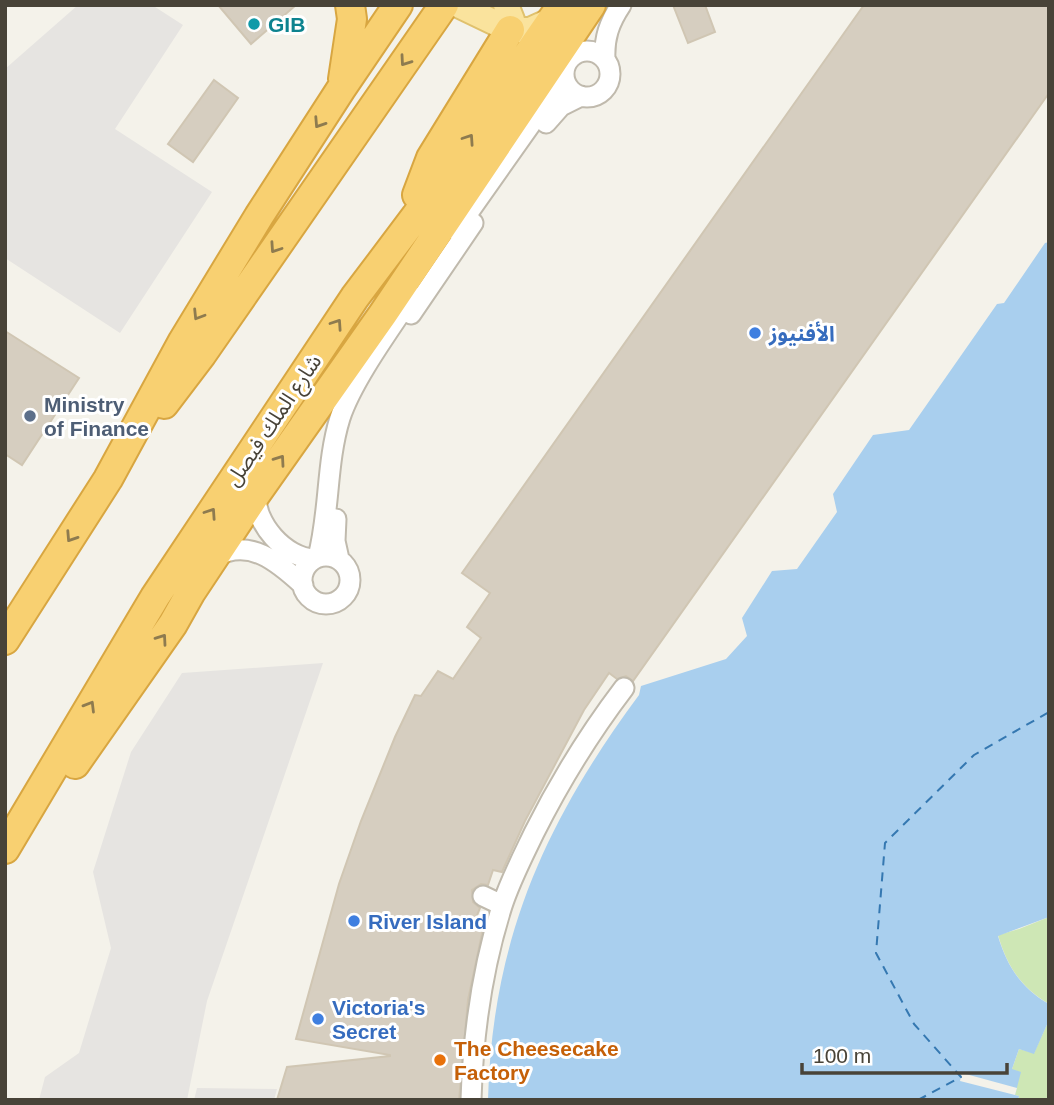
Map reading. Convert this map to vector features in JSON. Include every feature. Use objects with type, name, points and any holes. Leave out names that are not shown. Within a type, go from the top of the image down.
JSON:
[{"type":"highway","points":[[341,89],[352,19],[350,5]]},
{"type":"highway","points":[[5,640],[108,479],[183,341],[341,89],[398,5]]},
{"type":"highway","points":[[108,479],[202,354],[444,5]]},
{"type":"highway","points":[[11,839],[83,754],[173,624],[256,494],[383,314],[591,5]]},
{"type":"highway","name":"شارع الملك فيصل","points":[[11,839],[155,597],[355,297],[416,215],[557,13]]},
{"type":"highway","points":[[416,215],[417,192],[431,158],[508,18]]},
{"type":"main road","points":[[458,5],[508,18],[530,30],[557,13]]},
{"type":"street","points":[[580,52],[588,34],[608,5]]},
{"type":"street","points":[[339,559],[334,531],[344,447],[350,420],[361,394],[387,350],[473,223],[542,128],[561,106],[581,96],[593,96],[604,89],[610,78],[605,42],[609,26],[621,5]]},
{"type":"street","points":[[581,96],[570,89],[565,77],[564,71],[569,59],[580,52],[594,51],[606,59]]},
{"type":"street","points":[[303,586],[304,570],[316,558],[326,527],[337,432],[349,397],[449,241],[565,77]]},
{"type":"street","points":[[214,557],[240,548],[258,552],[282,567],[316,601],[330,603],[340,599],[348,589],[350,576],[339,559],[296,555],[269,532],[259,516],[256,494]]},
{"type":"street","points":[[471,1100],[472,1058],[483,980],[502,905],[560,782],[591,732],[624,688]]},
{"type":"street","points":[[484,897],[502,905]]},
{"type":"green space","points":[[1049,917],[1049,1004],[1030,991],[1016,975],[998,935]]},
{"type":"green space","points":[[1049,1020],[1049,1100],[1018,1100],[1012,1069],[1019,1049],[1034,1053]]},
{"type":"shaded area","points":[[78,5],[152,5],[183,25],[115,129],[212,192],[120,333],[5,258],[5,69]]},
{"type":"shaded area","points":[[323,663],[207,1001],[187,1100],[39,1100],[45,1077],[79,1053],[111,948],[93,872],[131,752],[182,673]]},
{"type":"shaded area","points":[[197,1088],[277,1089],[274,1100],[194,1100]]},
{"type":"water","points":[[1049,242],[1049,917],[998,936],[1016,975],[1030,991],[1049,1004],[1049,1020],[1034,1054],[1019,1049],[1012,1069],[1021,1072],[1015,1095],[1019,1096],[1018,1100],[488,1100],[492,1042],[500,987],[513,935],[530,885],[576,789],[639,695],[641,686],[726,659],[747,636],[742,618],[772,571],[797,569],[837,512],[833,494],[873,435],[909,430],[997,304],[1004,303],[1045,243]]},
{"type":"pier","points":[[962,1073],[1017,1088],[1015,1095],[960,1081]]},
{"type":"building","name":"GIB","points":[[218,5],[296,5],[251,44]]},
{"type":"building","points":[[673,5],[705,5],[715,32],[688,43]]},
{"type":"building","name":"الأفنيوز","points":[[864,5],[1049,5],[1049,93],[633,681],[626,676],[617,679],[609,673],[584,710],[525,821],[502,872],[493,870],[488,885],[481,884],[472,890],[473,902],[480,908],[475,920],[484,924],[468,1000],[459,1100],[277,1100],[287,1067],[390,1056],[296,1039],[339,884],[395,737],[415,695],[421,696],[438,671],[453,679],[481,638],[467,627],[490,593],[462,573]]},
{"type":"building","points":[[214,80],[238,98],[193,162],[168,144]]},
{"type":"building","name":"Ministry of Finance","points":[[5,331],[79,378],[22,465],[5,454]]},
{"type":"ferry route","points":[[918,1100],[961,1077],[914,1024],[876,953],[885,843],[974,755],[1049,712]]},
{"type":"place","name":"GIB","points":[[254,24]]},
{"type":"place","name":"الأفنيوز","points":[[755,333]]},
{"type":"place","name":"Ministry of Finance","points":[[30,416]]},
{"type":"place","name":"River Island","points":[[354,921]]},
{"type":"place","name":"Victoria's Secret","points":[[318,1019]]},
{"type":"place","name":"The Cheesecake Factory","points":[[440,1060]]}]
